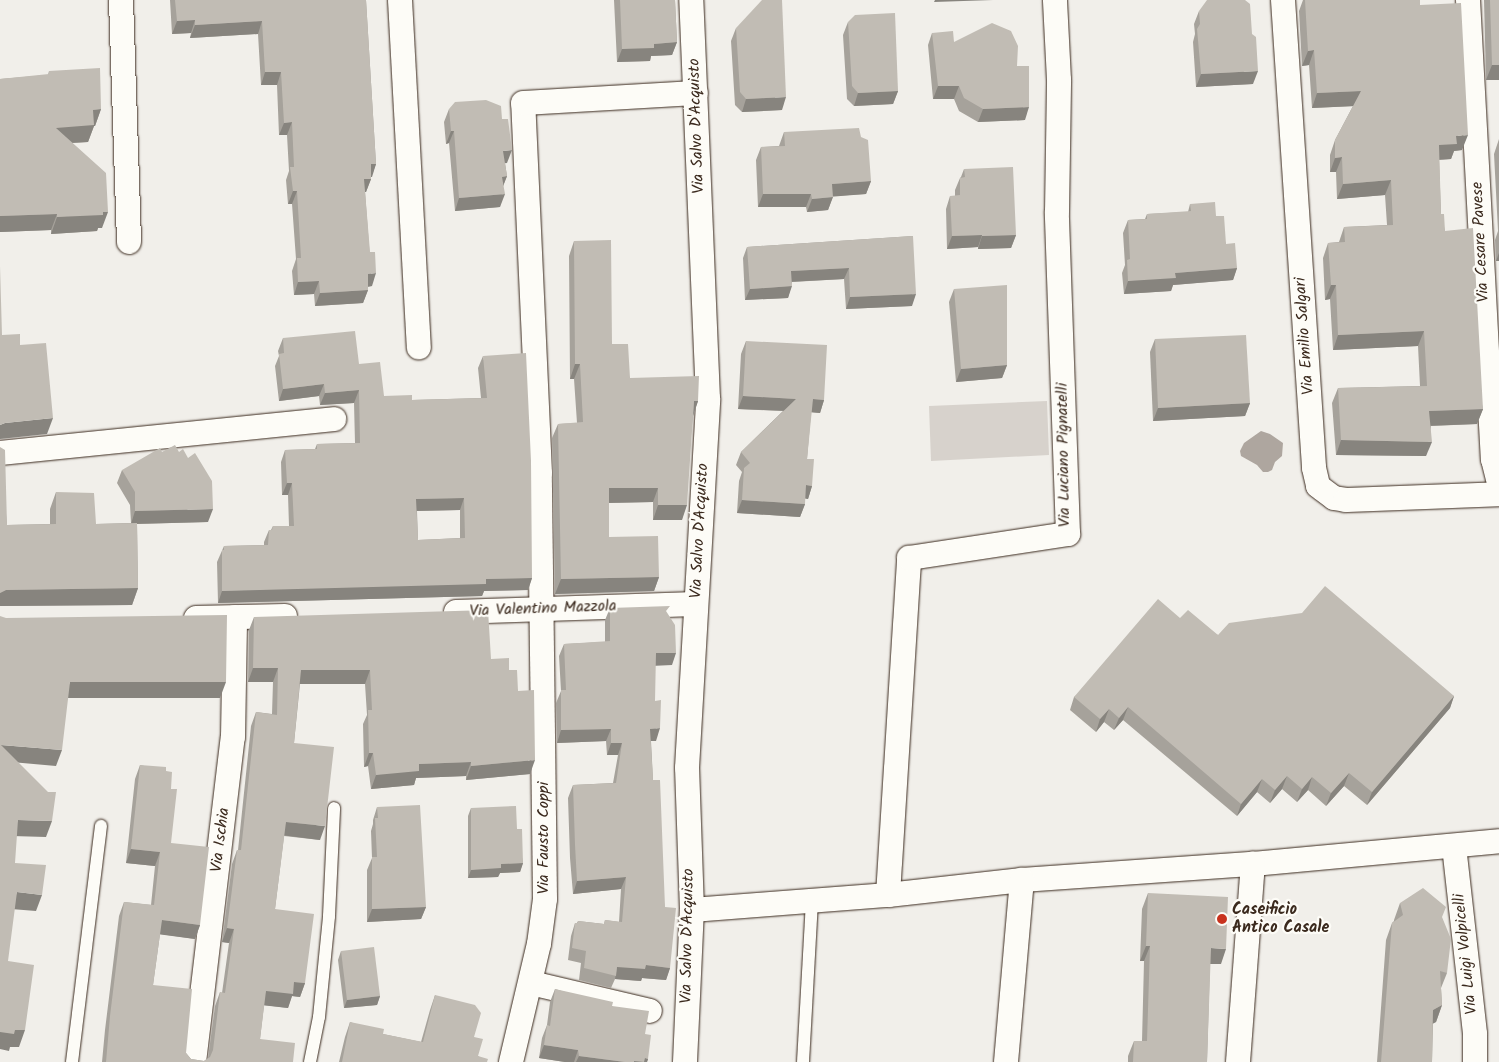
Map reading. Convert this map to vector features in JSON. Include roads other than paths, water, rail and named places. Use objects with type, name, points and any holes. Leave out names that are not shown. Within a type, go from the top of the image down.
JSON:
[{"type":"street","points":[[121,0],[129,242]]},
{"type":"street","points":[[400,0],[419,348]]},
{"type":"street","name":"Via Salvo D'Acquisto","points":[[684,1062],[692,910],[687,768],[708,399],[691,0]]},
{"type":"street","name":"Via Luciano Pignatelli","points":[[888,895],[909,558],[1068,534],[1057,212],[1059,80],[1055,0]]},
{"type":"street","name":"Via Emilio Salgari","points":[[1283,0],[1314,468],[1318,486],[1334,498],[1346,500],[1499,494]]},
{"type":"street","name":"Via Cesare Pavese","points":[[1468,0],[1493,459],[1499,483]]},
{"type":"street","name":"Via Fausto Coppi","points":[[511,1062],[544,920],[545,899],[540,474],[523,103],[696,93]]},
{"type":"street","points":[[0,453],[334,419]]},
{"type":"street","name":"Via Valentino Mazzola","points":[[433,612],[696,604]]},
{"type":"street","points":[[178,618],[304,616]]},
{"type":"street","name":"Via Ischia","points":[[194,1062],[233,738],[235,618]]},
{"type":"street","points":[[692,910],[888,895],[1022,880],[1253,864],[1499,841]]},
{"type":"street","name":"Via Luigi Volpicelli","points":[[1454,846],[1475,1034],[1475,1062]]},
{"type":"street","points":[[1238,1062],[1253,864]]},
{"type":"street","points":[[1006,1062],[1022,880]]},
{"type":"street","points":[[530,983],[650,1011]]},
{"type":"lane","points":[[310,1062],[319,1017],[329,916],[334,808]]},
{"type":"lane","points":[[72,1062],[100,826]]},
{"type":"lane","points":[[803,1062],[812,901]]},
{"type":"place","name":"Caseificio Antico Casale","points":[[1222,919]]}]
